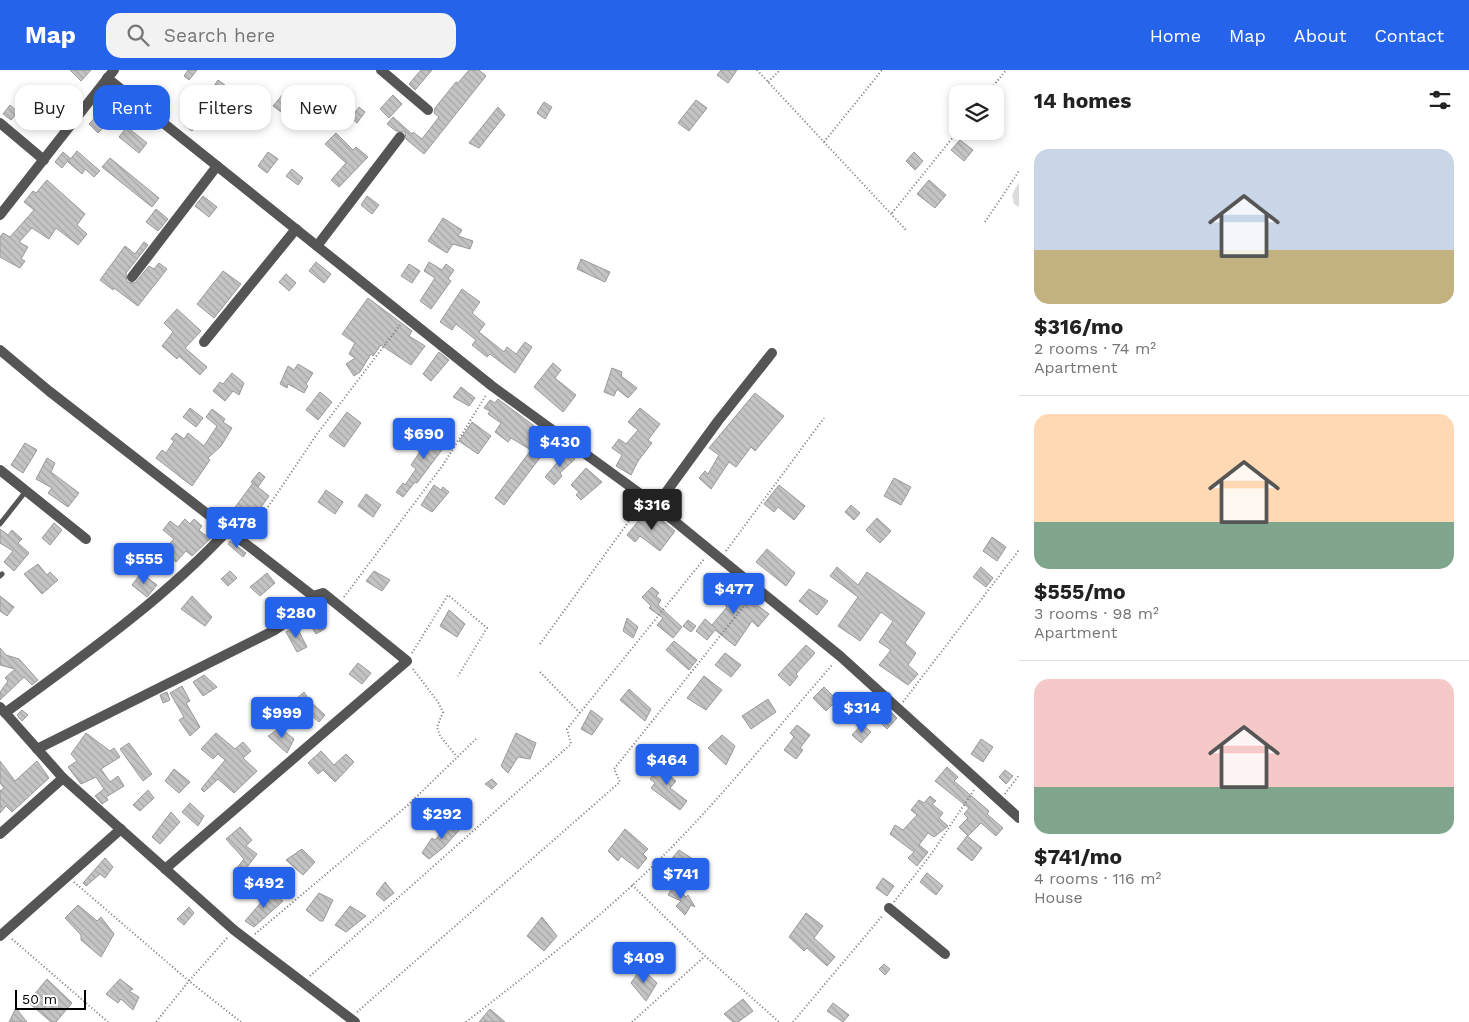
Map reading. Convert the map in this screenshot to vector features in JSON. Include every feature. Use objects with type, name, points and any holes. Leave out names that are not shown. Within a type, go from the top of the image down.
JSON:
[{"type":"street","points":[[381,70],[428,110]]},
{"type":"street","points":[[0,216],[110,74],[217,166],[492,386],[646,498],[840,656],[1019,818]]},
{"type":"street","points":[[0,123],[44,160]]},
{"type":"street","points":[[317,246],[400,137]]},
{"type":"street","points":[[132,277],[217,166]]},
{"type":"street","points":[[204,342],[296,229]]},
{"type":"street","points":[[0,350],[49,391],[313,596],[314,603],[275,630],[37,749]]},
{"type":"street","points":[[656,506],[718,421],[772,353]]},
{"type":"street","points":[[0,470],[86,539]]},
{"type":"street","points":[[228,529],[204,556],[80,658],[3,710],[63,778],[165,869],[234,930],[352,1020]]},
{"type":"street","points":[[165,869],[407,661],[323,593],[313,596]]},
{"type":"street","points":[[0,834],[63,778]]},
{"type":"street","points":[[2,934],[121,829]]},
{"type":"street","points":[[889,908],[945,954]]},
{"type":"lane","points":[[0,524],[27,491]]},
{"type":"path","points":[[757,70],[906,230]]},
{"type":"path","points":[[768,82],[780,70]]},
{"type":"path","points":[[824,142],[882,70]]},
{"type":"path","points":[[995,85],[1006,70]]},
{"type":"path","points":[[892,214],[951,140]]},
{"type":"path","points":[[985,222],[1019,171]]},
{"type":"path","points":[[228,529],[249,530],[262,516],[317,434],[406,317]]},
{"type":"path","points":[[338,605],[443,465],[492,386]]},
{"type":"path","points":[[720,559],[824,418]]},
{"type":"path","points":[[540,644],[646,498]]},
{"type":"path","points":[[898,707],[913,692],[1019,550]]},
{"type":"path","points":[[303,982],[571,744],[567,729],[711,552]]},
{"type":"path","points":[[352,1020],[620,782],[614,769],[757,590]]},
{"type":"path","points":[[458,676],[487,628],[448,595],[407,661],[438,702],[443,712],[437,726],[440,736],[458,757]]},
{"type":"path","points":[[466,1022],[592,923],[663,856],[728,785],[840,656]]},
{"type":"path","points":[[540,672],[580,713]]},
{"type":"path","points":[[247,940],[407,806],[477,738]]},
{"type":"path","points":[[1000,802],[1019,775]]},
{"type":"path","points":[[68,877],[189,981],[241,1022]]},
{"type":"path","points":[[632,885],[705,956],[779,1022]]},
{"type":"path","points":[[156,1022],[234,930]]},
{"type":"path","points":[[2,934],[108,1022]]},
{"type":"path","points":[[632,1022],[705,956]]},
{"type":"green space","points":[[1019,182],[1019,207],[1014,204],[1012,195]]},
{"type":"building","points":[[70,70],[91,70],[81,81]]},
{"type":"building","points":[[188,70],[197,70],[189,80],[184,76]]},
{"type":"building","points":[[421,70],[432,70],[415,90],[409,84]]},
{"type":"building","points":[[469,70],[479,70],[486,76],[424,154],[406,139],[405,132],[396,131],[387,124],[393,117],[412,134],[413,132],[422,139],[439,117],[434,113],[435,108],[456,82],[458,83]]},
{"type":"building","points":[[721,70],[737,70],[728,83],[717,75]]},
{"type":"building","points":[[218,80],[225,85],[215,85]]},
{"type":"building","points":[[393,95],[402,104],[389,118],[380,109]]},
{"type":"building","points":[[281,96],[281,112],[273,106]]},
{"type":"building","points":[[696,100],[707,108],[689,131],[678,123]]},
{"type":"building","points":[[544,102],[552,107],[545,119],[537,113]]},
{"type":"building","points":[[10,105],[15,109],[15,115],[11,120],[3,114]]},
{"type":"building","points":[[359,107],[365,112],[357,123],[355,121],[355,112]]},
{"type":"building","points":[[498,107],[505,115],[479,148],[469,143]]},
{"type":"building","points":[[93,120],[93,128],[89,124]]},
{"type":"building","points":[[125,130],[131,130],[147,143],[139,153],[119,137]]},
{"type":"building","points":[[336,133],[353,150],[356,147],[368,157],[339,187],[331,180],[346,163],[325,144]]},
{"type":"building","points":[[960,140],[973,150],[964,161],[951,150]]},
{"type":"building","points":[[77,151],[100,171],[94,177],[85,169],[82,174],[68,162]]},
{"type":"building","points":[[63,152],[70,158],[62,168],[55,162]]},
{"type":"building","points":[[268,152],[278,159],[267,173],[258,166]]},
{"type":"building","points":[[914,152],[923,161],[915,170],[906,161]]},
{"type":"building","points":[[110,158],[159,198],[152,207],[102,167]]},
{"type":"building","points":[[292,169],[303,178],[298,185],[286,176]]},
{"type":"building","points":[[47,180],[85,214],[77,225],[87,234],[78,245],[56,228],[49,239],[32,228],[19,242],[28,247],[21,259],[25,261],[20,268],[0,257],[0,237],[3,233],[10,237],[34,210],[24,202],[33,191],[36,193]]},
{"type":"building","points":[[929,180],[946,195],[935,208],[917,194]]},
{"type":"building","points":[[203,196],[217,207],[209,217],[195,206]]},
{"type":"building","points":[[367,196],[379,205],[372,214],[361,205]]},
{"type":"building","points":[[156,209],[168,219],[158,231],[146,222]]},
{"type":"building","points":[[443,218],[462,230],[458,236],[473,241],[470,249],[453,244],[447,253],[428,241]]},
{"type":"building","points":[[144,242],[148,245],[126,273],[127,282],[135,283],[149,266],[154,269],[159,263],[167,269],[138,306],[100,280],[125,246],[135,254]]},
{"type":"building","points":[[581,259],[610,272],[605,282],[577,269]]},
{"type":"building","points":[[316,262],[331,274],[324,283],[309,271]]},
{"type":"building","points":[[429,262],[442,270],[446,264],[454,270],[448,279],[451,281],[431,309],[420,301],[435,278],[424,271]]},
{"type":"building","points":[[409,264],[420,271],[412,283],[401,276]]},
{"type":"building","points":[[223,271],[241,284],[214,318],[197,304]]},
{"type":"building","points":[[286,274],[296,283],[289,291],[279,282]]},
{"type":"building","points":[[462,289],[480,302],[472,313],[485,324],[479,332],[504,352],[507,347],[516,354],[525,342],[532,347],[515,373],[490,354],[487,357],[472,345],[476,340],[456,324],[452,330],[440,322]]},
{"type":"building","points":[[368,298],[412,331],[409,336],[425,346],[411,365],[381,345],[373,356],[371,354],[360,372],[354,376],[346,364],[355,358],[349,354],[355,343],[342,334]]},
{"type":"building","points":[[177,309],[201,331],[185,348],[207,367],[200,375],[179,356],[177,359],[162,346],[173,332],[164,323]]},
{"type":"building","points":[[439,352],[449,360],[431,381],[423,374]]},
{"type":"building","points":[[553,363],[561,370],[555,378],[576,395],[563,412],[534,387]]},
{"type":"building","points":[[298,364],[313,373],[306,384],[308,386],[304,393],[288,384],[287,388],[280,384],[288,366],[294,370]]},
{"type":"building","points":[[612,368],[622,372],[621,376],[637,388],[628,398],[617,389],[614,396],[604,392]]},
{"type":"building","points":[[232,373],[244,383],[239,395],[233,391],[225,401],[213,391],[220,382],[223,384]]},
{"type":"building","points":[[461,387],[475,398],[469,406],[453,397]]},
{"type":"building","points":[[320,392],[332,402],[318,420],[306,410]]},
{"type":"building","points":[[755,393],[784,416],[755,451],[751,447],[736,467],[729,462],[711,489],[699,478],[705,471],[708,474],[719,455],[709,448]]},
{"type":"building","points":[[498,399],[541,431],[540,433],[552,442],[504,505],[495,498],[531,450],[511,438],[508,442],[495,432],[501,423],[488,414],[490,411],[484,408],[490,400],[495,403]]},
{"type":"building","points":[[190,408],[203,418],[196,427],[183,417]]},
{"type":"building","points":[[640,408],[660,424],[648,440],[652,443],[638,461],[631,475],[616,466],[622,455],[612,448],[619,439],[626,444],[638,430],[628,422]]},
{"type":"building","points":[[212,409],[225,419],[223,422],[232,428],[221,446],[208,458],[210,460],[192,486],[156,458],[162,450],[166,453],[174,441],[171,439],[176,433],[184,439],[188,433],[204,446],[217,426],[206,417]]},
{"type":"building","points":[[347,412],[361,423],[344,447],[329,436]]},
{"type":"building","points":[[472,422],[491,436],[478,454],[459,441]]},
{"type":"building","points":[[430,430],[447,443],[417,483],[415,482],[403,497],[396,492],[403,483],[405,485],[416,469],[411,465],[423,447],[419,444]]},
{"type":"building","points":[[25,443],[37,450],[23,473],[11,465]]},
{"type":"building","points":[[567,451],[575,459],[560,473],[562,476],[554,485],[545,477]]},
{"type":"building","points":[[47,458],[55,463],[51,472],[79,493],[68,507],[48,493],[52,488],[36,479]]},
{"type":"building","points":[[586,468],[602,482],[581,500],[576,495],[579,492],[571,485]]},
{"type":"building","points":[[259,472],[265,477],[258,487],[251,482]]},
{"type":"building","points":[[894,478],[911,487],[901,505],[884,496]]},
{"type":"building","points":[[253,483],[269,496],[247,527],[230,514]]},
{"type":"building","points":[[434,485],[441,490],[443,487],[449,492],[432,512],[421,505]]},
{"type":"building","points":[[779,485],[805,506],[794,520],[778,507],[774,512],[764,504]]},
{"type":"building","points":[[326,490],[343,502],[335,514],[318,502]]},
{"type":"building","points":[[366,494],[381,505],[373,517],[358,506]]},
{"type":"building","points":[[851,505],[860,513],[854,520],[845,512]]},
{"type":"building","points":[[648,509],[675,531],[660,551],[640,536],[635,542],[627,535]]},
{"type":"building","points":[[877,518],[891,531],[880,543],[866,530]]},
{"type":"building","points":[[185,519],[190,524],[194,519],[202,526],[199,530],[210,539],[192,556],[186,551],[176,562],[163,551],[174,539],[163,530],[170,521],[178,527]]},
{"type":"building","points":[[54,523],[62,530],[50,545],[42,538]]},
{"type":"building","points":[[0,529],[8,535],[12,530],[22,539],[18,543],[29,553],[14,571],[4,562],[13,551],[0,543]]},
{"type":"building","points":[[992,537],[1006,547],[997,561],[983,551]]},
{"type":"building","points":[[230,541],[246,553],[243,557],[228,544]]},
{"type":"building","points":[[767,549],[795,573],[786,586],[756,562]]},
{"type":"building","points":[[38,564],[47,575],[50,572],[58,580],[42,594],[24,574]]},
{"type":"building","points":[[837,567],[858,585],[867,572],[925,613],[905,643],[916,653],[908,665],[918,674],[908,685],[879,665],[891,650],[879,642],[893,621],[881,612],[860,641],[838,626],[858,597],[830,576]]},
{"type":"building","points":[[981,567],[993,578],[986,587],[973,577]]},
{"type":"building","points":[[230,571],[237,578],[228,586],[221,579]]},
{"type":"building","points":[[374,571],[390,580],[382,591],[366,581]]},
{"type":"building","points":[[141,573],[157,585],[147,597],[132,585]]},
{"type":"building","points":[[267,573],[275,583],[260,596],[250,587]]},
{"type":"building","points":[[722,574],[744,590],[742,594],[769,614],[758,627],[752,621],[735,646],[715,630],[707,640],[696,631],[705,619],[712,625],[727,607],[724,604],[733,593],[717,581]]},
{"type":"building","points":[[652,587],[659,593],[656,596],[661,600],[658,605],[682,627],[673,638],[657,625],[663,618],[649,608],[651,606],[642,597]]},
{"type":"building","points":[[809,589],[828,601],[817,615],[799,601]]},
{"type":"building","points":[[0,596],[14,607],[7,616],[0,611]]},
{"type":"building","points":[[192,596],[212,617],[205,626],[181,609]]},
{"type":"building","points":[[449,610],[465,624],[457,637],[440,626]]},
{"type":"building","points":[[319,617],[326,628],[316,634],[309,623]]},
{"type":"building","points":[[627,618],[638,627],[633,638],[623,631]]},
{"type":"building","points":[[688,620],[696,626],[691,632],[683,626]]},
{"type":"building","points":[[296,626],[307,647],[297,652],[286,632]]},
{"type":"building","points":[[674,641],[697,660],[689,670],[666,650]]},
{"type":"building","points":[[806,645],[815,653],[796,674],[798,676],[790,686],[778,675]]},
{"type":"building","points":[[0,648],[6,655],[19,659],[38,680],[32,685],[24,677],[0,700],[0,692],[8,681],[5,678],[15,669],[0,665]]},
{"type":"building","points":[[725,653],[741,665],[731,677],[715,665]]},
{"type":"building","points":[[358,663],[371,673],[362,684],[349,674]]},
{"type":"building","points":[[204,675],[217,687],[203,696],[193,682]]},
{"type":"building","points":[[704,676],[722,690],[706,710],[687,698]]},
{"type":"building","points":[[182,686],[190,701],[186,703],[200,727],[190,736],[179,720],[184,717],[170,693]]},
{"type":"building","points":[[824,687],[837,700],[826,711],[813,698]]},
{"type":"building","points":[[629,689],[651,709],[645,721],[620,700]]},
{"type":"building","points":[[167,692],[170,700],[163,703],[160,695]]},
{"type":"building","points":[[304,692],[310,701],[325,715],[319,722],[302,708],[300,710],[293,702]]},
{"type":"building","points":[[768,699],[776,712],[751,729],[742,716]]},
{"type":"building","points":[[888,709],[897,718],[887,729],[878,720]]},
{"type":"building","points":[[22,710],[28,715],[22,721],[17,715]]},
{"type":"building","points":[[591,710],[603,719],[592,735],[581,729]]},
{"type":"building","points":[[862,724],[871,732],[861,743],[852,735]]},
{"type":"building","points":[[797,725],[810,735],[800,748],[803,750],[796,759],[784,750],[794,737],[790,733]]},
{"type":"building","points":[[280,728],[294,739],[287,753],[268,736]]},
{"type":"building","points":[[86,733],[110,751],[114,748],[120,757],[101,769],[110,782],[118,776],[124,786],[106,797],[108,800],[102,804],[95,796],[104,789],[96,777],[81,784],[68,767],[77,761],[71,754]]},
{"type":"building","points":[[216,733],[235,749],[243,742],[251,751],[243,758],[257,771],[234,793],[218,779],[204,792],[201,789],[225,760],[218,754],[213,759],[201,749]]},
{"type":"building","points":[[516,733],[536,743],[530,759],[518,757],[508,773],[501,766]]},
{"type":"building","points":[[722,735],[735,746],[726,765],[708,748]]},
{"type":"building","points":[[981,739],[993,747],[983,762],[971,754]]},
{"type":"building","points":[[129,743],[152,774],[143,781],[120,749]]},
{"type":"building","points":[[321,751],[334,765],[346,754],[354,762],[335,782],[323,770],[318,774],[308,763]]},
{"type":"building","points":[[0,761],[15,781],[37,761],[49,778],[12,812],[6,806],[0,813],[0,791],[4,788],[0,783]]},
{"type":"building","points":[[663,762],[672,769],[667,774],[676,781],[670,788],[687,801],[680,810],[651,788],[655,783],[650,779]]},
{"type":"building","points":[[947,767],[958,777],[954,781],[989,811],[987,814],[1003,828],[996,836],[981,823],[968,836],[959,827],[968,818],[964,814],[969,808],[935,781]]},
{"type":"building","points":[[174,769],[190,782],[179,793],[165,781]]},
{"type":"building","points":[[1005,770],[1013,776],[1006,784],[999,777]]},
{"type":"building","points":[[492,779],[497,784],[492,789],[485,784]]},
{"type":"building","points":[[148,790],[154,798],[140,811],[133,805]]},
{"type":"building","points":[[930,796],[936,801],[932,804],[943,813],[939,818],[948,826],[934,837],[928,833],[919,845],[928,852],[917,866],[908,858],[914,852],[890,834],[895,825],[903,830],[917,815],[911,810],[919,800],[924,803]]},
{"type":"building","points":[[190,803],[204,816],[198,826],[182,812]]},
{"type":"building","points":[[171,812],[180,822],[160,844],[152,837]]},
{"type":"building","points":[[453,819],[462,827],[444,847],[429,859],[422,853],[432,838],[435,840]]},
{"type":"building","points":[[240,827],[252,840],[246,846],[257,854],[242,874],[236,869],[244,859],[226,839]]},
{"type":"building","points":[[625,829],[648,849],[643,854],[647,858],[638,869],[621,856],[618,861],[608,851]]},
{"type":"building","points":[[967,836],[982,848],[972,861],[957,849]]},
{"type":"building","points":[[302,849],[315,862],[303,875],[286,860]]},
{"type":"building","points":[[679,850],[702,865],[690,881],[668,863]]},
{"type":"building","points":[[105,858],[113,867],[105,878],[100,874],[86,886],[83,883]]},
{"type":"building","points":[[927,873],[943,886],[936,895],[920,882]]},
{"type":"building","points":[[883,878],[894,886],[887,896],[876,888]]},
{"type":"building","points":[[385,882],[394,893],[384,901],[376,894]]},
{"type":"building","points":[[674,885],[686,897],[688,895],[695,907],[691,905],[685,915],[676,906],[681,901],[668,895]]},
{"type":"building","points":[[270,892],[283,901],[254,927],[245,921]]},
{"type":"building","points":[[319,893],[333,900],[323,921],[320,921],[306,910]]},
{"type":"building","points":[[78,905],[97,921],[101,917],[114,934],[101,957],[81,940],[81,935],[65,918]]},
{"type":"building","points":[[350,906],[366,916],[346,932],[335,925]]},
{"type":"building","points":[[189,907],[194,913],[184,925],[177,919]]},
{"type":"building","points":[[806,913],[823,926],[814,938],[835,957],[827,966],[807,948],[804,951],[789,937]]},
{"type":"building","points":[[542,917],[557,936],[544,951],[527,936]]},
{"type":"building","points":[[884,964],[890,969],[885,975],[879,969]]},
{"type":"building","points":[[641,968],[657,983],[646,1001],[631,983]]},
{"type":"building","points":[[47,979],[72,1003],[56,1022],[51,1022],[28,1002]]},
{"type":"building","points":[[120,979],[133,989],[129,991],[139,997],[133,1010],[121,999],[118,1003],[106,994]]},
{"type":"building","points":[[743,999],[753,1011],[738,1022],[733,1022],[724,1014]]},
{"type":"building","points":[[833,1003],[849,1015],[843,1022],[827,1011]]},
{"type":"building","points":[[16,1008],[22,1016],[27,1022],[9,1022]]},
{"type":"building","points":[[490,1009],[505,1022],[479,1022]]}]
